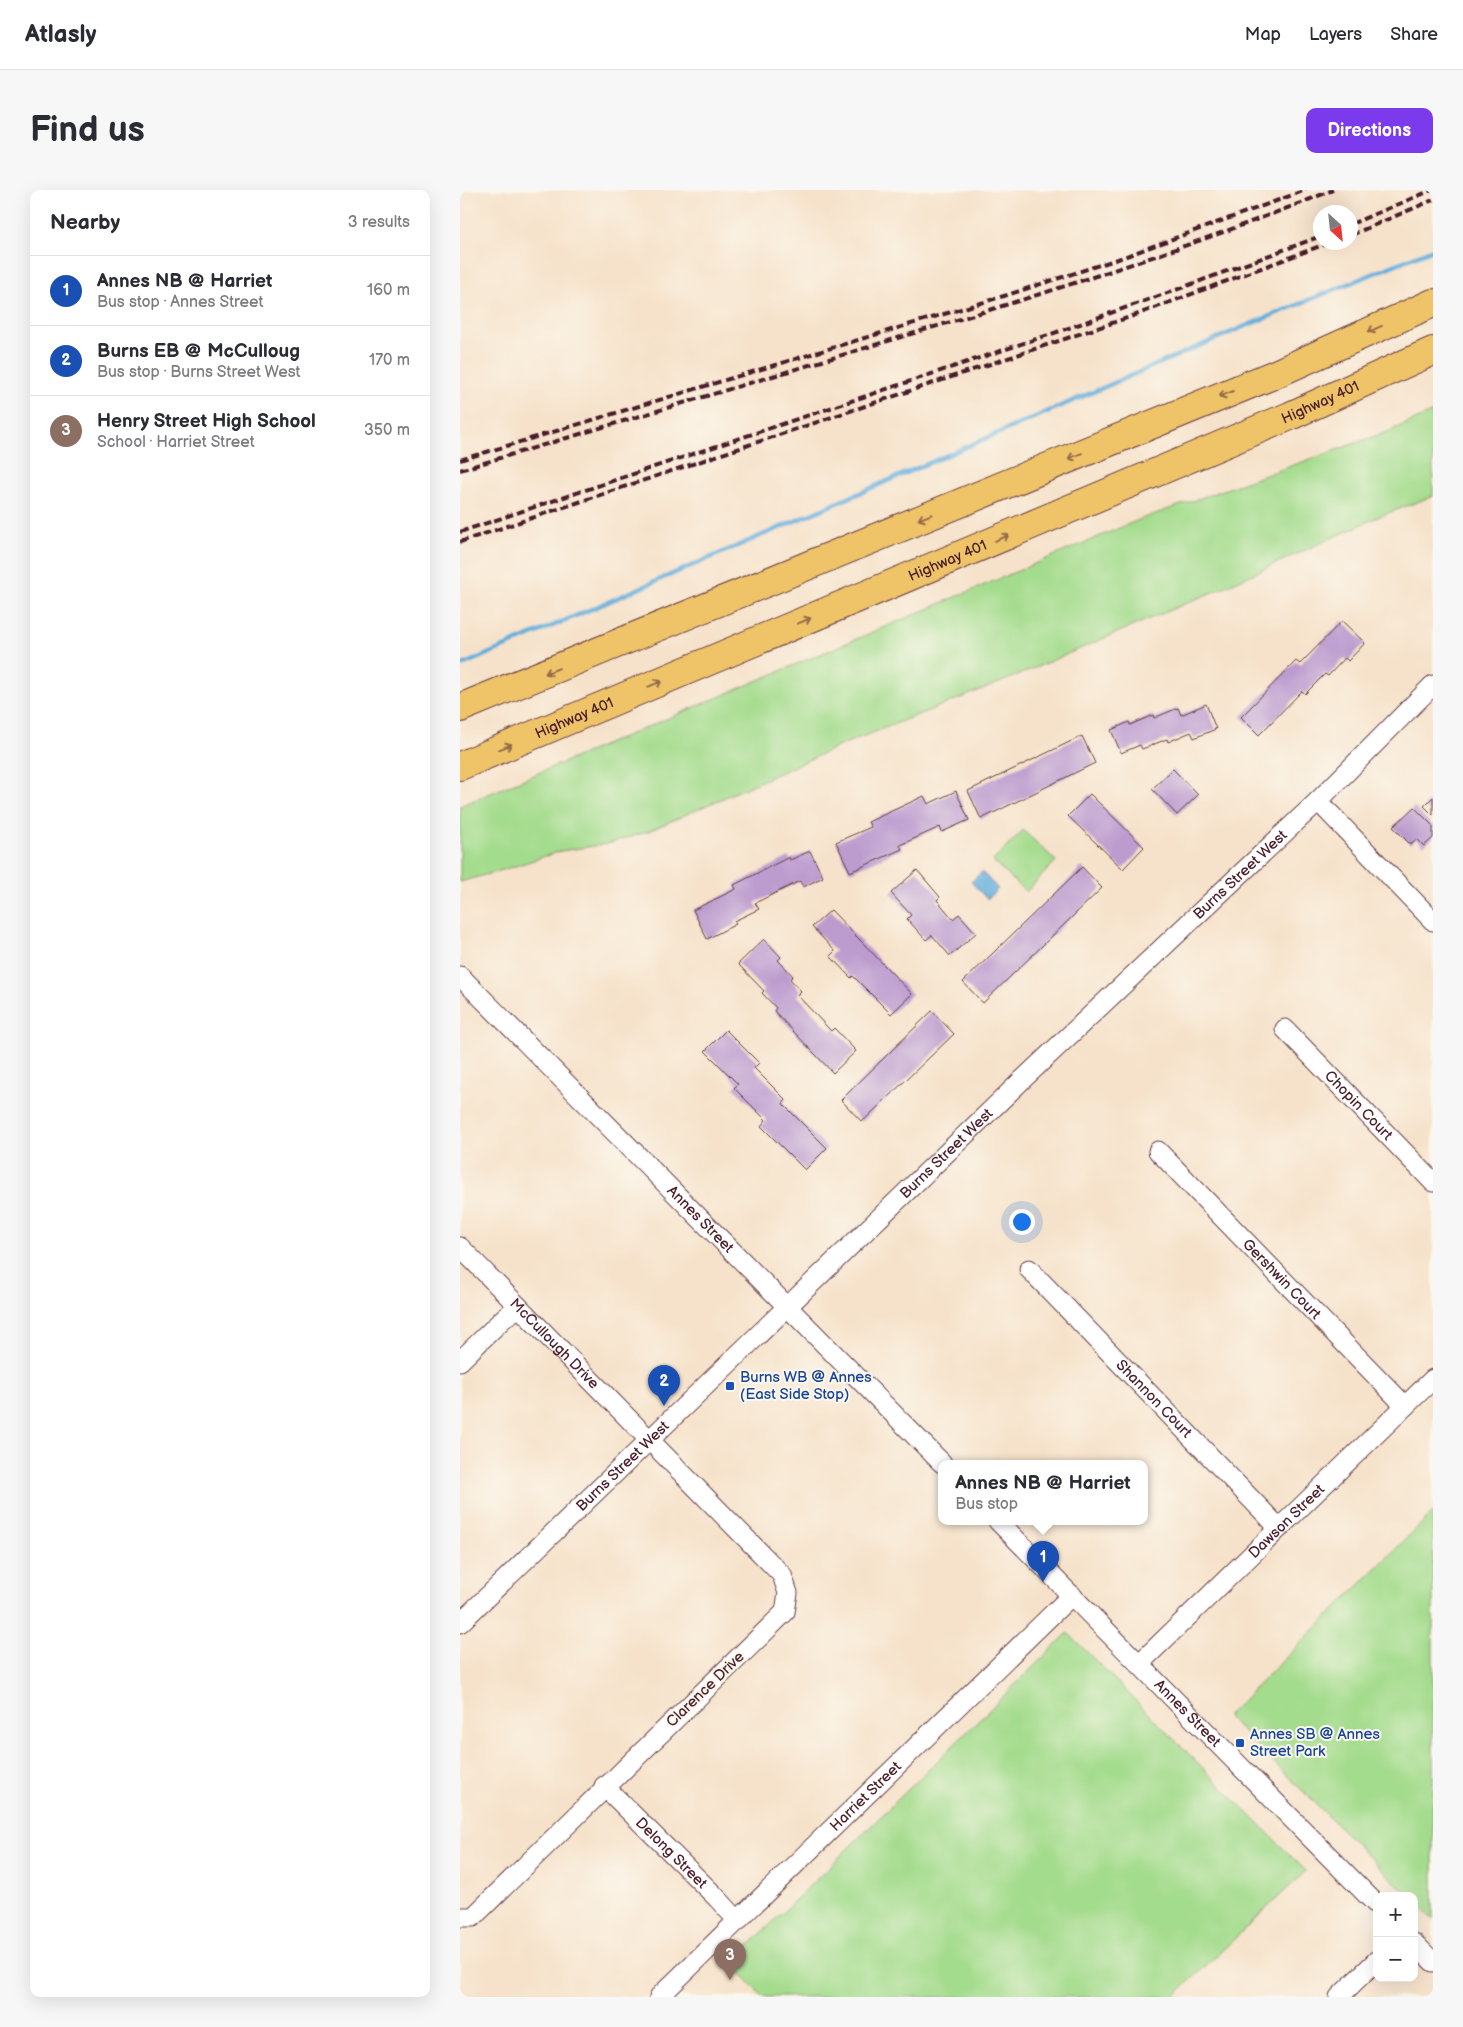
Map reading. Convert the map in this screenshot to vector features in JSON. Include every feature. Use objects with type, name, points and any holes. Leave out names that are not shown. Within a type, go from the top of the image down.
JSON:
[{"type":"highway","points":[[460,708],[1273,375],[1433,303]]},
{"type":"highway","name":"Highway 401","points":[[460,766],[1290,416],[1433,351]]},
{"type":"street","name":"Burns Street West","points":[[460,1623],[1020,1082],[1318,801],[1433,685]]},
{"type":"street","points":[[1318,801],[1430,911]]},
{"type":"street","name":"Annes Street","points":[[460,976],[939,1460]]},
{"type":"street","name":"Chopin Court","points":[[1285,1029],[1433,1182]]},
{"type":"street","name":"Gershwin Court","points":[[1158,1151],[1405,1406]]},
{"type":"street","name":"McCullough Drive","points":[[460,1247],[650,1439]]},
{"type":"street","name":"Shannon Court","points":[[1029,1270],[1279,1528]]},
{"type":"street","points":[[460,1362],[504,1318],[519,1307]]},
{"type":"street","name":"Dawson Street","points":[[1140,1664],[1433,1379]]},
{"type":"street","name":"Clarence Drive","points":[[460,1917],[473,1916],[604,1786],[785,1612],[788,1593],[782,1575],[650,1439]]},
{"type":"street","name":"Annes Street","points":[[1002,1525],[1373,1901]]},
{"type":"street","name":"Harriet Street","points":[[660,1997],[1072,1596]]},
{"type":"street","name":"Delong Street","points":[[604,1786],[738,1921]]},
{"type":"street","points":[[1418,1947],[1433,1962]]},
{"type":"street","points":[[1339,1997],[1373,1964]]},
{"type":"green space","points":[[1433,412],[1433,496],[1378,517],[1222,588],[1009,679],[844,744],[649,831],[607,844],[561,851],[460,882],[460,806],[1141,519],[1387,432]]},
{"type":"green space","points":[[1023,830],[1056,861],[1026,892],[993,861]]},
{"type":"green space","points":[[1433,1512],[1433,1920],[1418,1905],[1418,1892],[1405,1892],[1227,1716]]},
{"type":"green space","points":[[1068,1633],[1306,1871],[1173,1997],[763,1997],[731,1963]]},
{"type":"water","points":[[982,872],[998,889],[987,899],[971,882]]},
{"type":"building","points":[[1342,621],[1365,643],[1348,661],[1345,658],[1328,676],[1325,674],[1305,694],[1302,691],[1259,735],[1241,717],[1296,661],[1300,664]]},
{"type":"building","points":[[1206,704],[1216,729],[1194,738],[1191,732],[1168,742],[1167,739],[1142,749],[1140,745],[1121,753],[1111,730],[1129,722],[1130,725],[1153,715],[1154,718],[1178,708],[1181,715]]},
{"type":"building","points":[[1082,736],[1095,763],[981,819],[968,791]]},
{"type":"building","points":[[1173,769],[1198,795],[1177,815],[1152,789]]},
{"type":"building","points":[[956,791],[969,820],[942,832],[940,827],[900,845],[902,849],[850,872],[836,842],[871,827],[868,822],[924,796],[928,804]]},
{"type":"building","points":[[1090,794],[1144,847],[1123,869],[1068,816]]},
{"type":"building","points":[[1433,797],[1433,815],[1424,806]]},
{"type":"building","points":[[1414,807],[1433,826],[1433,838],[1424,846],[1417,839],[1410,844],[1393,827]]},
{"type":"building","points":[[810,851],[823,877],[803,887],[800,881],[755,903],[759,909],[734,921],[736,924],[707,939],[693,910],[736,889],[734,885],[789,857],[790,860]]},
{"type":"building","points":[[1082,867],[1102,888],[983,1003],[963,982]]},
{"type":"building","points":[[917,870],[940,897],[937,900],[953,919],[959,914],[976,933],[950,956],[932,935],[926,940],[907,919],[911,915],[891,893]]},
{"type":"building","points":[[831,910],[912,994],[891,1014],[830,956],[835,951],[812,927]]},
{"type":"building","points":[[764,939],[781,957],[778,960],[793,976],[790,979],[801,991],[797,995],[831,1031],[834,1028],[856,1051],[833,1073],[774,1011],[776,1008],[762,993],[764,991],[738,964]]},
{"type":"building","points":[[932,1011],[954,1034],[862,1122],[841,1100]]},
{"type":"building","points":[[726,1030],[759,1063],[754,1068],[786,1100],[783,1104],[827,1148],[805,1170],[761,1126],[766,1120],[734,1088],[738,1084],[705,1051]]},
{"type":"waterway","points":[[460,666],[1241,328],[1433,249]]},
{"type":"railway","points":[[460,460],[1004,296],[1118,259],[1306,190]]},
{"type":"railway","points":[[460,470],[1065,286],[1227,231],[1333,190]]},
{"type":"railway","points":[[1358,221],[1432,190]]},
{"type":"railway","points":[[1358,232],[1433,200]]},
{"type":"railway","points":[[460,532],[1063,330],[1313,239]]},
{"type":"railway","points":[[460,542],[1133,316],[1313,249]]},
{"type":"place","name":"Burns WB @ Annes (East Side Stop)","points":[[730,1386]]},
{"type":"place","name":"Burns EB @ McCulloug","points":[[664,1406]]},
{"type":"place","name":"Annes NB @ Harriet","points":[[1043,1582]]},
{"type":"place","name":"Annes SB @ Annes Street Park","points":[[1240,1743]]},
{"type":"place","name":"Henry Street High School","points":[[730,1980]]}]
